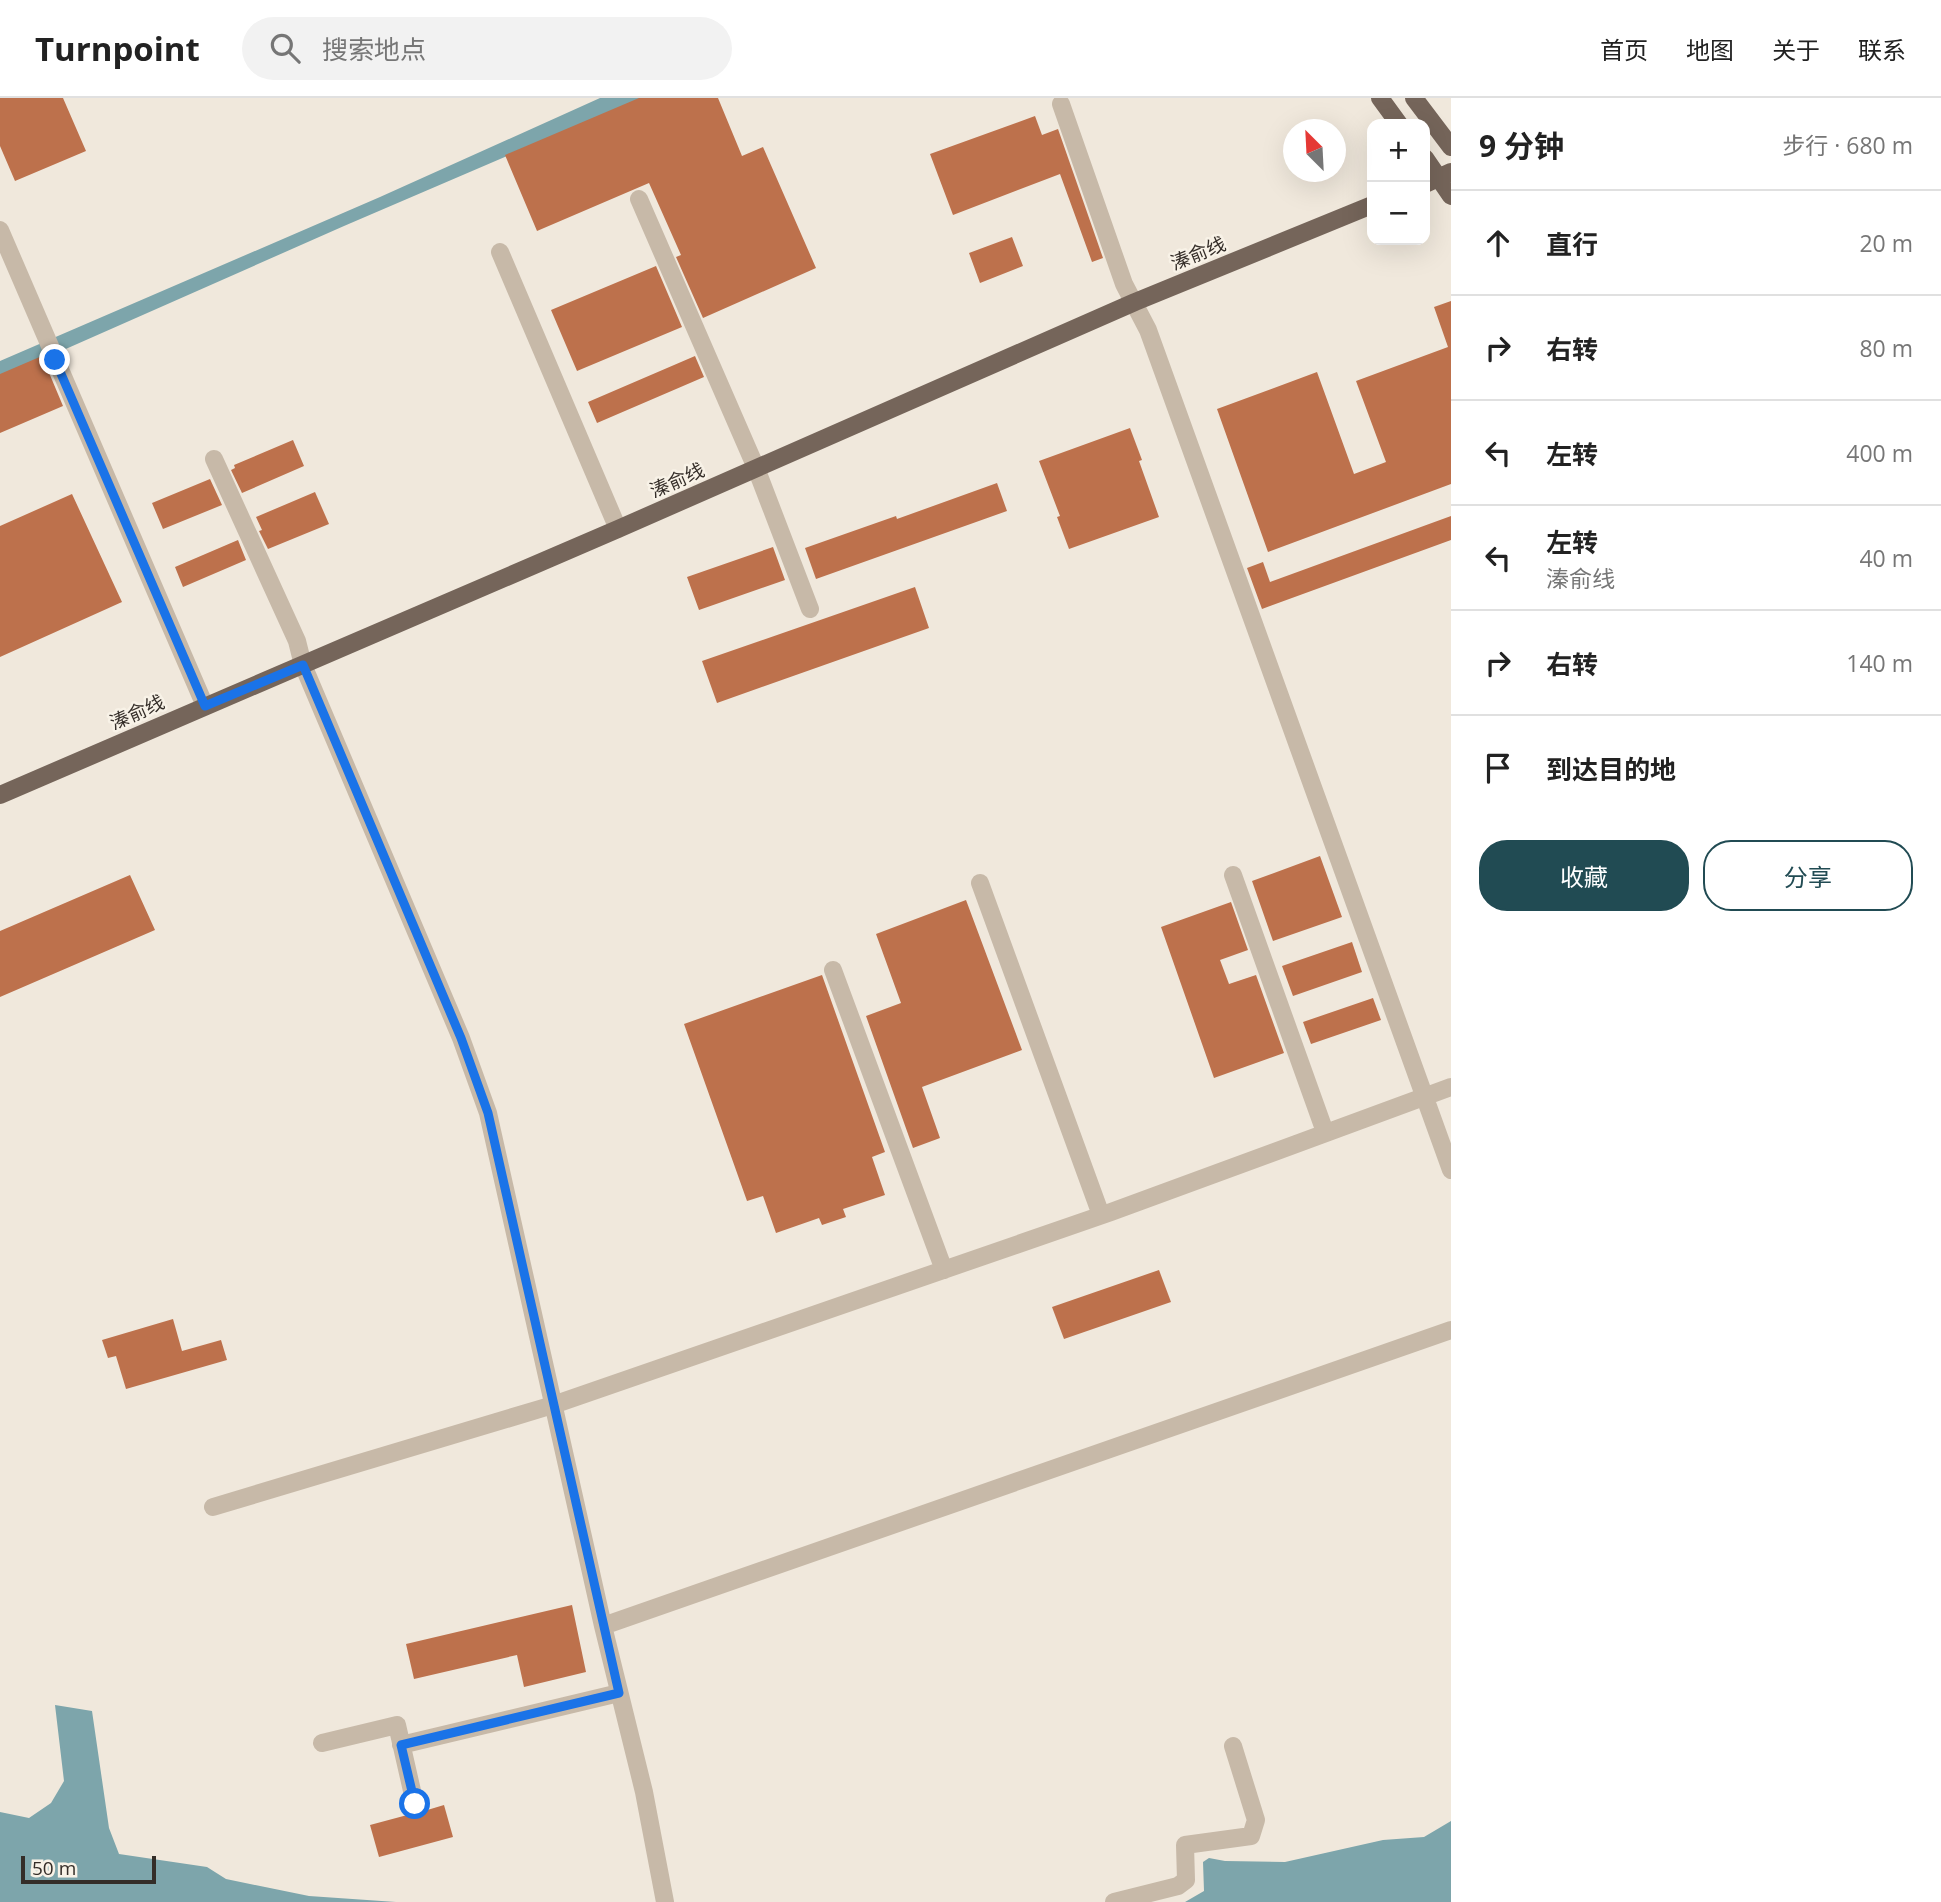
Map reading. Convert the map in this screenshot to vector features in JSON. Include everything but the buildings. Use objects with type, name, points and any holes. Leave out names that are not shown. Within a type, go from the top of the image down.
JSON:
[{"type":"main road","points":[[1380,98],[1395,119]]},
{"type":"main road","points":[[1413,98],[1451,147]]},
{"type":"main road","points":[[1438,178],[1451,195]]},
{"type":"main road","name":"溱俞线","points":[[0,795],[1135,302],[1367,207]]},
{"type":"street","points":[[1061,104],[1124,284],[1148,330],[1451,1170]]},
{"type":"street","points":[[639,199],[756,468],[810,609]]},
{"type":"street","points":[[0,230],[205,706]]},
{"type":"street","points":[[500,252],[618,528]]},
{"type":"street","points":[[215,459],[297,641],[303,665],[461,1038],[488,1113],[603,1626],[644,1792],[665,1902]]},
{"type":"street","points":[[1233,875],[1325,1132]]},
{"type":"street","points":[[980,883],[1101,1215]]},
{"type":"street","points":[[833,970],[944,1270]]},
{"type":"street","points":[[213,1507],[553,1405],[1101,1215],[1451,1087]]},
{"type":"street","points":[[603,1626],[1451,1330]]},
{"type":"street","points":[[401,1745],[619,1693]]},
{"type":"street","points":[[322,1743],[397,1724],[415,1804]]},
{"type":"street","points":[[1114,1902],[1178,1886],[1186,1880],[1185,1844],[1251,1836],[1256,1820],[1233,1746]]},
{"type":"water","points":[[600,98],[642,98],[0,378],[0,361],[380,197]]},
{"type":"water","points":[[55,1705],[92,1711],[109,1828],[119,1854],[207,1867],[226,1879],[309,1896],[396,1902],[0,1902],[0,1812],[29,1818],[51,1803],[64,1781]]},
{"type":"water","points":[[1451,1821],[1451,1902],[1185,1902],[1204,1891],[1203,1862],[1209,1858],[1225,1861],[1285,1862],[1383,1840],[1424,1837]]},
{"type":"route","points":[[55,360],[205,706],[303,665],[461,1038],[488,1113],[619,1693],[401,1745],[415,1804]]}]
